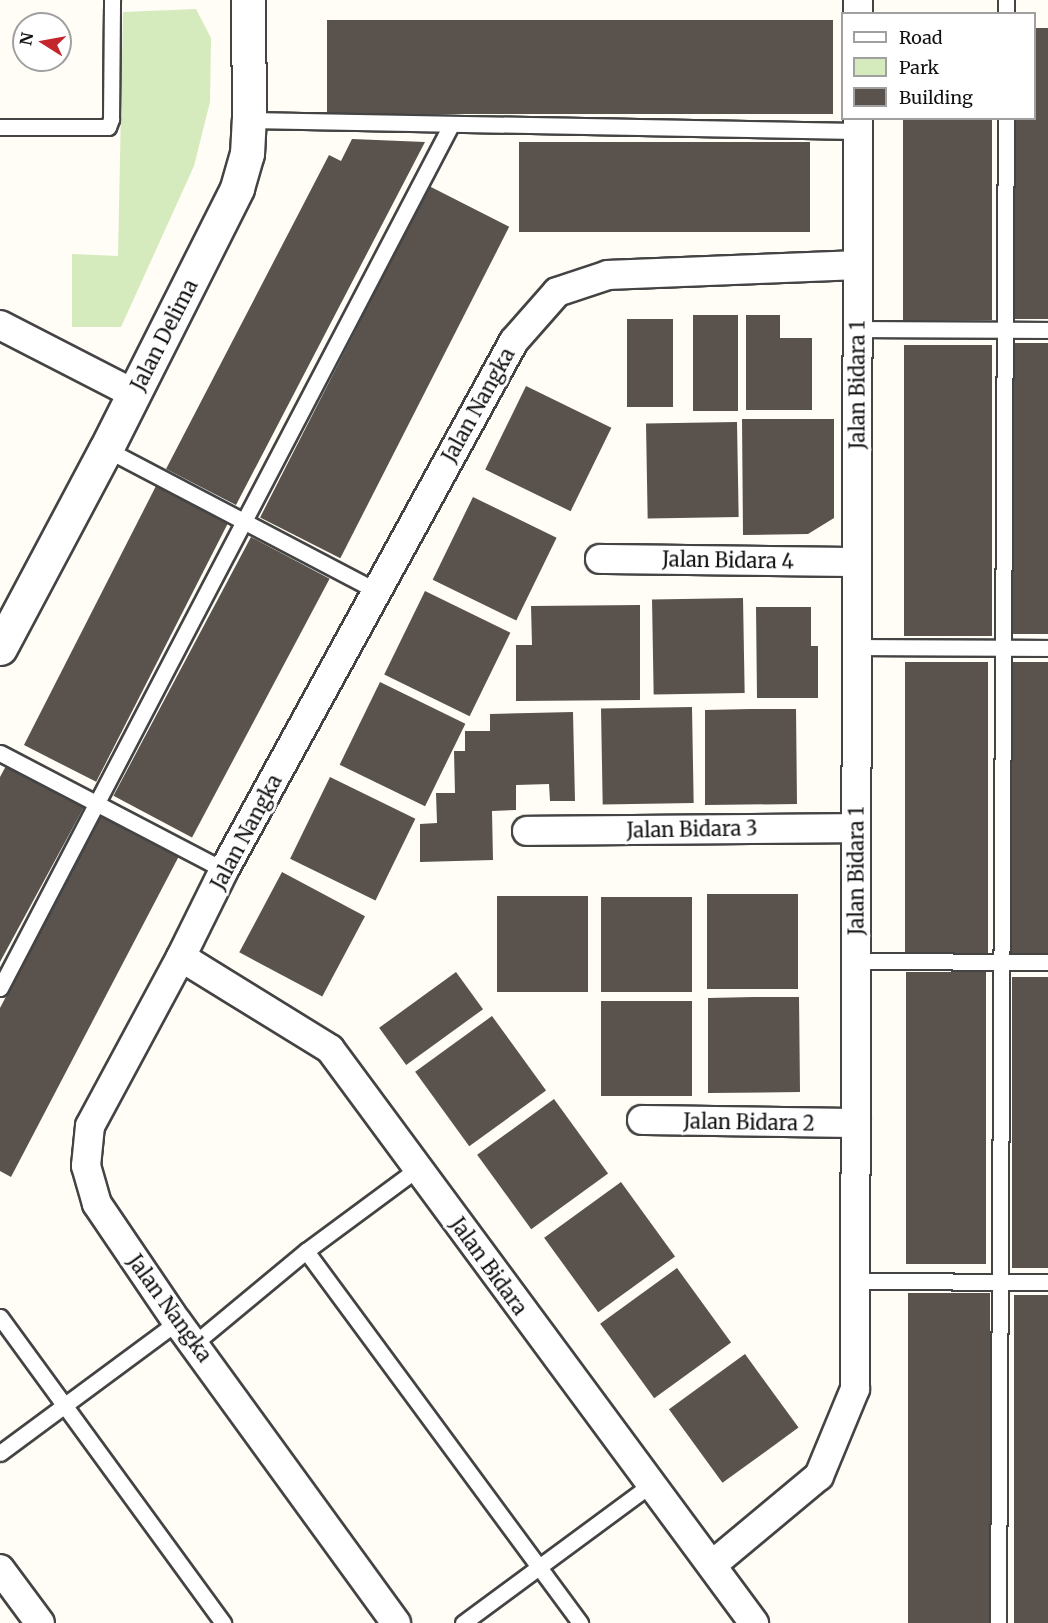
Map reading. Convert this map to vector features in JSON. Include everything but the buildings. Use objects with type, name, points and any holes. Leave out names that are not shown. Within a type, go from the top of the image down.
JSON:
[{"type":"street","name":"Jalan Delima","points":[[0,648],[106,449],[237,188],[246,154],[249,120],[248,0]]},
{"type":"street","name":"Jalan Bidara 1","points":[[712,1565],[819,1476],[855,1389],[858,125]]},
{"type":"street","name":"Jalan Nangka","points":[[396,1623],[186,1333],[97,1204],[86,1166],[90,1126],[181,957],[224,870],[514,340],[557,292],[608,275],[858,265]]},
{"type":"street","points":[[0,325],[134,394]]},
{"type":"street","name":"Jalan Bidara 4","points":[[600,559],[857,562]]},
{"type":"street","name":"Jalan Bidara 3","points":[[527,831],[856,828]]},
{"type":"street","name":"Jalan Bidara","points":[[181,957],[330,1049],[754,1623]]},
{"type":"street","name":"Jalan Bidara 2","points":[[642,1120],[856,1123]]},
{"type":"street","points":[[0,1569],[40,1623]]},
{"type":"lane","points":[[0,127],[108,127],[111,119],[112,0]]},
{"type":"lane","points":[[249,120],[451,125],[858,125]]},
{"type":"lane","points":[[998,1623],[1006,120]]},
{"type":"lane","points":[[0,988],[451,125]]},
{"type":"lane","points":[[857,329],[1048,330]]},
{"type":"lane","points":[[106,449],[377,591]]},
{"type":"lane","points":[[856,647],[1048,648]]},
{"type":"lane","points":[[0,753],[224,870]]},
{"type":"lane","points":[[856,961],[1048,962]]},
{"type":"lane","points":[[0,1453],[64,1405],[186,1333],[306,1251],[417,1169]]},
{"type":"lane","points":[[306,1251],[580,1623]]},
{"type":"lane","points":[[855,1281],[1048,1282]]},
{"type":"lane","points":[[0,1317],[223,1623]]},
{"type":"lane","points":[[463,1623],[650,1485]]},
{"type":"green space","points":[[196,9],[211,38],[210,102],[194,166],[121,327],[72,327],[72,254],[118,256],[123,12]]}]
